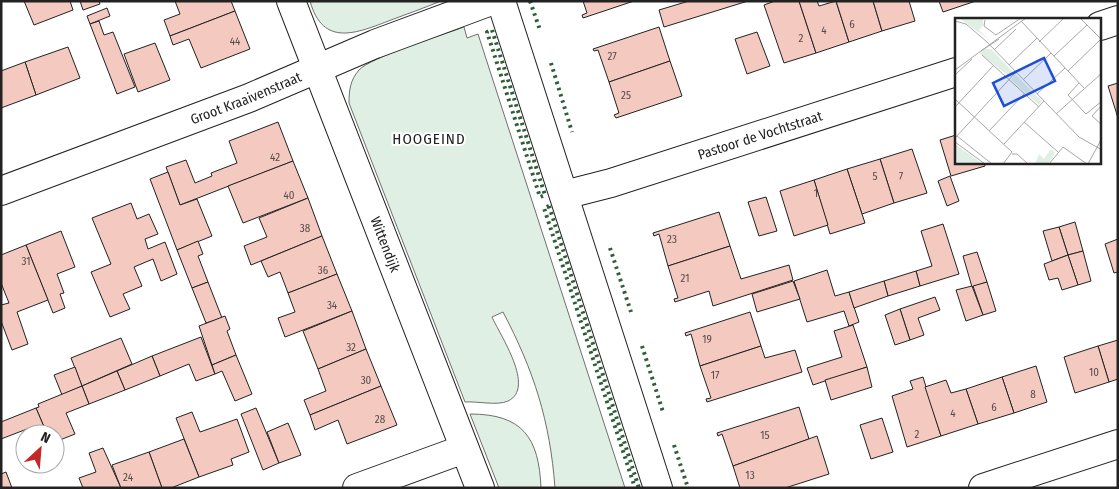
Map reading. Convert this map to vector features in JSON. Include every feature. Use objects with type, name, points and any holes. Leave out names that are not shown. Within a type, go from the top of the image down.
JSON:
[{"type":"street","name":"Wittendijk","points":[[291,1],[480,488]]},
{"type":"street","name":"Groot Kraaivenstraat","points":[[1,191],[249,98],[375,44],[491,1]]},
{"type":"street","points":[[500,1],[658,488]]},
{"type":"street","points":[[1102,25],[1118,20]]},
{"type":"street","name":"Pastoor de Vochtstraat","points":[[564,195],[612,183],[955,72]]},
{"type":"street","points":[[983,488],[1118,444]]},
{"type":"street","points":[[358,488],[464,449]]},
{"type":"green space","points":[[310,1],[441,1],[366,29],[343,33],[332,31],[323,26],[316,16]]},
{"type":"green space","points":[[464,27],[467,38],[478,34],[625,488],[555,488],[545,418],[539,397],[524,355],[503,312],[492,317],[514,361],[518,385],[516,394],[508,401],[503,402],[465,402],[349,103],[352,82],[359,70],[366,65],[392,53]]},
{"type":"green space","points":[[470,414],[488,415],[503,419],[515,424],[525,432],[537,455],[541,488],[499,488]]},
{"type":"building","points":[[24,1],[70,1],[73,10],[34,25]]},
{"type":"building","points":[[80,1],[99,1],[100,4],[83,10]]},
{"type":"building","points":[[175,1],[231,1],[235,11],[170,36],[164,20],[180,14]]},
{"type":"building","points":[[583,1],[634,1],[583,18],[582,15],[587,13]]},
{"type":"building","points":[[689,1],[748,1],[664,27],[659,10]]},
{"type":"building","points":[[775,1],[799,1],[816,53],[784,63],[764,5]]},
{"type":"building","points":[[799,1],[817,1],[819,6],[836,1],[849,42],[816,53]]},
{"type":"building","points":[[836,1],[873,1],[882,31],[849,42]]},
{"type":"building","points":[[873,1],[909,1],[915,21],[882,31]]},
{"type":"building","points":[[939,1],[976,1],[943,12]]},
{"type":"building","points":[[107,8],[110,16],[90,24],[87,16]]},
{"type":"building","points":[[235,11],[250,49],[201,68],[189,39],[173,45],[170,36]]},
{"type":"building","points":[[99,21],[104,35],[113,32],[135,87],[117,94],[90,24]]},
{"type":"building","points":[[659,27],[670,61],[609,82],[598,50],[594,51],[593,49]]},
{"type":"building","points":[[757,32],[770,66],[747,74],[735,39]]},
{"type":"building","points":[[155,43],[170,80],[138,92],[124,54]]},
{"type":"building","points":[[68,47],[80,78],[36,95],[25,62]]},
{"type":"building","points":[[670,61],[682,96],[616,118],[614,115],[619,113],[609,82]]},
{"type":"building","points":[[25,62],[36,95],[1,108],[1,71]]},
{"type":"building","points":[[1118,83],[1118,118],[1108,86]]},
{"type":"building","points":[[278,122],[293,161],[180,205],[166,167],[186,160],[195,183],[212,176],[211,173],[237,163],[229,141]]},
{"type":"building","points":[[955,135],[955,164],[984,164],[985,166],[951,176],[940,140]]},
{"type":"building","points":[[912,149],[927,193],[894,203],[880,159]]},
{"type":"building","points":[[880,159],[894,203],[862,214],[847,169]]},
{"type":"building","points":[[293,161],[308,198],[243,223],[228,186]]},
{"type":"building","points":[[847,169],[865,223],[830,234],[814,180]]},
{"type":"building","points":[[168,172],[180,205],[197,199],[212,236],[177,250],[150,179]]},
{"type":"building","points":[[950,176],[959,201],[947,206],[938,181]]},
{"type":"building","points":[[814,180],[828,225],[794,236],[780,191]]},
{"type":"building","points":[[766,197],[777,231],[759,236],[748,202]]},
{"type":"building","points":[[308,198],[322,236],[251,265],[244,246],[267,237],[259,218]]},
{"type":"building","points":[[131,203],[137,219],[149,214],[158,234],[145,239],[148,249],[165,242],[177,274],[161,281],[153,259],[134,267],[142,286],[123,294],[130,309],[110,317],[91,272],[111,264],[92,218]]},
{"type":"building","points":[[719,212],[730,246],[668,266],[659,234],[654,236],[653,233]]},
{"type":"building","points":[[1075,222],[1083,251],[1068,255],[1059,227]]},
{"type":"building","points":[[943,224],[959,274],[920,286],[916,271],[932,266],[921,231]]},
{"type":"building","points":[[1059,227],[1068,255],[1052,261],[1043,231]]},
{"type":"building","points":[[61,231],[75,267],[57,274],[64,293],[60,294],[65,308],[53,313],[26,245]]},
{"type":"building","points":[[322,236],[337,274],[288,293],[280,272],[268,277],[261,261]]},
{"type":"building","points":[[1118,239],[1118,272],[1114,273],[1105,244]]},
{"type":"building","points":[[198,241],[203,254],[198,256],[208,282],[192,288],[177,250]]},
{"type":"building","points":[[26,245],[48,300],[17,312],[28,344],[12,350],[1,321],[1,305],[9,303],[1,283],[1,255]]},
{"type":"building","points":[[730,246],[741,279],[789,265],[793,280],[713,306],[709,291],[675,302],[674,299],[678,298],[668,266]]},
{"type":"building","points":[[1083,251],[1091,281],[1078,285],[1068,255]]},
{"type":"building","points":[[977,252],[987,282],[972,287],[963,256]]},
{"type":"building","points":[[1068,255],[1078,285],[1062,290],[1058,278],[1049,280],[1044,264]]},
{"type":"building","points":[[827,270],[835,296],[849,292],[859,322],[849,326],[844,311],[807,322],[794,281]]},
{"type":"building","points":[[916,271],[920,286],[888,296],[884,281]]},
{"type":"building","points":[[337,274],[352,311],[285,337],[278,318],[295,312],[288,293]]},
{"type":"building","points":[[793,281],[800,299],[757,312],[752,294]]},
{"type":"building","points":[[884,281],[888,296],[854,308],[849,292]]},
{"type":"building","points":[[208,282],[222,318],[206,323],[192,288]]},
{"type":"building","points":[[987,282],[996,311],[983,315],[973,286]]},
{"type":"building","points":[[972,286],[983,315],[966,321],[956,290]]},
{"type":"building","points":[[935,297],[940,310],[918,318],[924,335],[910,340],[900,309]]},
{"type":"building","points":[[900,309],[910,340],[895,345],[885,315]]},
{"type":"building","points":[[352,311],[366,349],[318,369],[303,331]]},
{"type":"building","points":[[750,312],[761,346],[700,366],[691,334],[686,336],[685,333]]},
{"type":"building","points":[[225,316],[230,329],[227,331],[236,355],[212,365],[199,326]]},
{"type":"building","points":[[853,325],[867,367],[813,385],[807,368],[842,357],[834,331]]},
{"type":"building","points":[[201,337],[215,374],[196,381],[189,364],[160,376],[152,356]]},
{"type":"building","points":[[121,338],[132,364],[82,386],[71,358]]},
{"type":"building","points":[[1118,340],[1118,379],[1109,382],[1098,346]]},
{"type":"building","points":[[761,346],[765,358],[795,350],[802,372],[707,402],[706,399],[711,398],[700,366]]},
{"type":"building","points":[[1098,346],[1109,382],[1075,393],[1064,357]]},
{"type":"building","points":[[366,349],[381,386],[310,415],[304,400],[326,391],[318,369]]},
{"type":"building","points":[[236,355],[252,394],[235,401],[222,371],[215,374],[212,365]]},
{"type":"building","points":[[152,356],[160,376],[125,390],[117,371]]},
{"type":"building","points":[[1036,366],[1047,402],[1014,413],[1002,377]]},
{"type":"building","points":[[75,367],[82,386],[62,395],[54,375]]},
{"type":"building","points":[[867,367],[872,387],[831,400],[825,380]]},
{"type":"building","points":[[117,371],[125,390],[89,404],[82,386]]},
{"type":"building","points":[[923,377],[941,436],[907,447],[892,396],[913,389],[910,381]]},
{"type":"building","points":[[1002,377],[1014,413],[978,424],[966,389]]},
{"type":"building","points":[[946,380],[951,393],[966,389],[978,424],[941,436],[925,387]]},
{"type":"building","points":[[82,386],[89,404],[66,413],[75,434],[65,438],[65,424],[43,424],[36,408],[39,407],[38,404]]},
{"type":"building","points":[[381,386],[397,425],[347,444],[338,420],[315,430],[310,415]]},
{"type":"building","points":[[799,407],[809,439],[733,466],[722,434],[718,436],[717,433]]},
{"type":"building","points":[[36,408],[43,424],[15,424],[15,434],[1,439],[1,422]]},
{"type":"building","points":[[256,408],[279,463],[263,470],[241,414]]},
{"type":"building","points":[[192,412],[200,432],[237,419],[249,452],[231,459],[233,465],[199,477],[176,418]]},
{"type":"building","points":[[882,418],[893,452],[871,459],[860,425]]},
{"type":"building","points":[[288,423],[301,455],[279,463],[267,432]]},
{"type":"building","points":[[817,436],[829,474],[785,488],[740,488],[733,466]]},
{"type":"building","points":[[184,439],[199,477],[171,488],[162,488],[149,452]]},
{"type":"building","points":[[103,448],[121,488],[83,488],[79,478],[96,472],[89,453]]},
{"type":"building","points":[[149,452],[162,488],[121,488],[112,465]]},
{"type":"building","points":[[6,472],[12,488],[1,488],[1,474]]},
{"type":"hedge","points":[[530,1],[540,30]]},
{"type":"hedge","points":[[492,30],[545,195],[540,197],[487,32],[492,30]]},
{"type":"hedge","points":[[551,63],[572,132]]},
{"type":"hedge","points":[[549,206],[544,208],[635,488]]},
{"type":"hedge","points":[[549,206],[639,488]]},
{"type":"hedge","points":[[610,248],[631,312]]},
{"type":"hedge","points":[[642,346],[663,412]]},
{"type":"hedge","points":[[674,445],[688,488]]},
{"type":"district","name":"HOOGEIND","points":[[429,139]]}]
